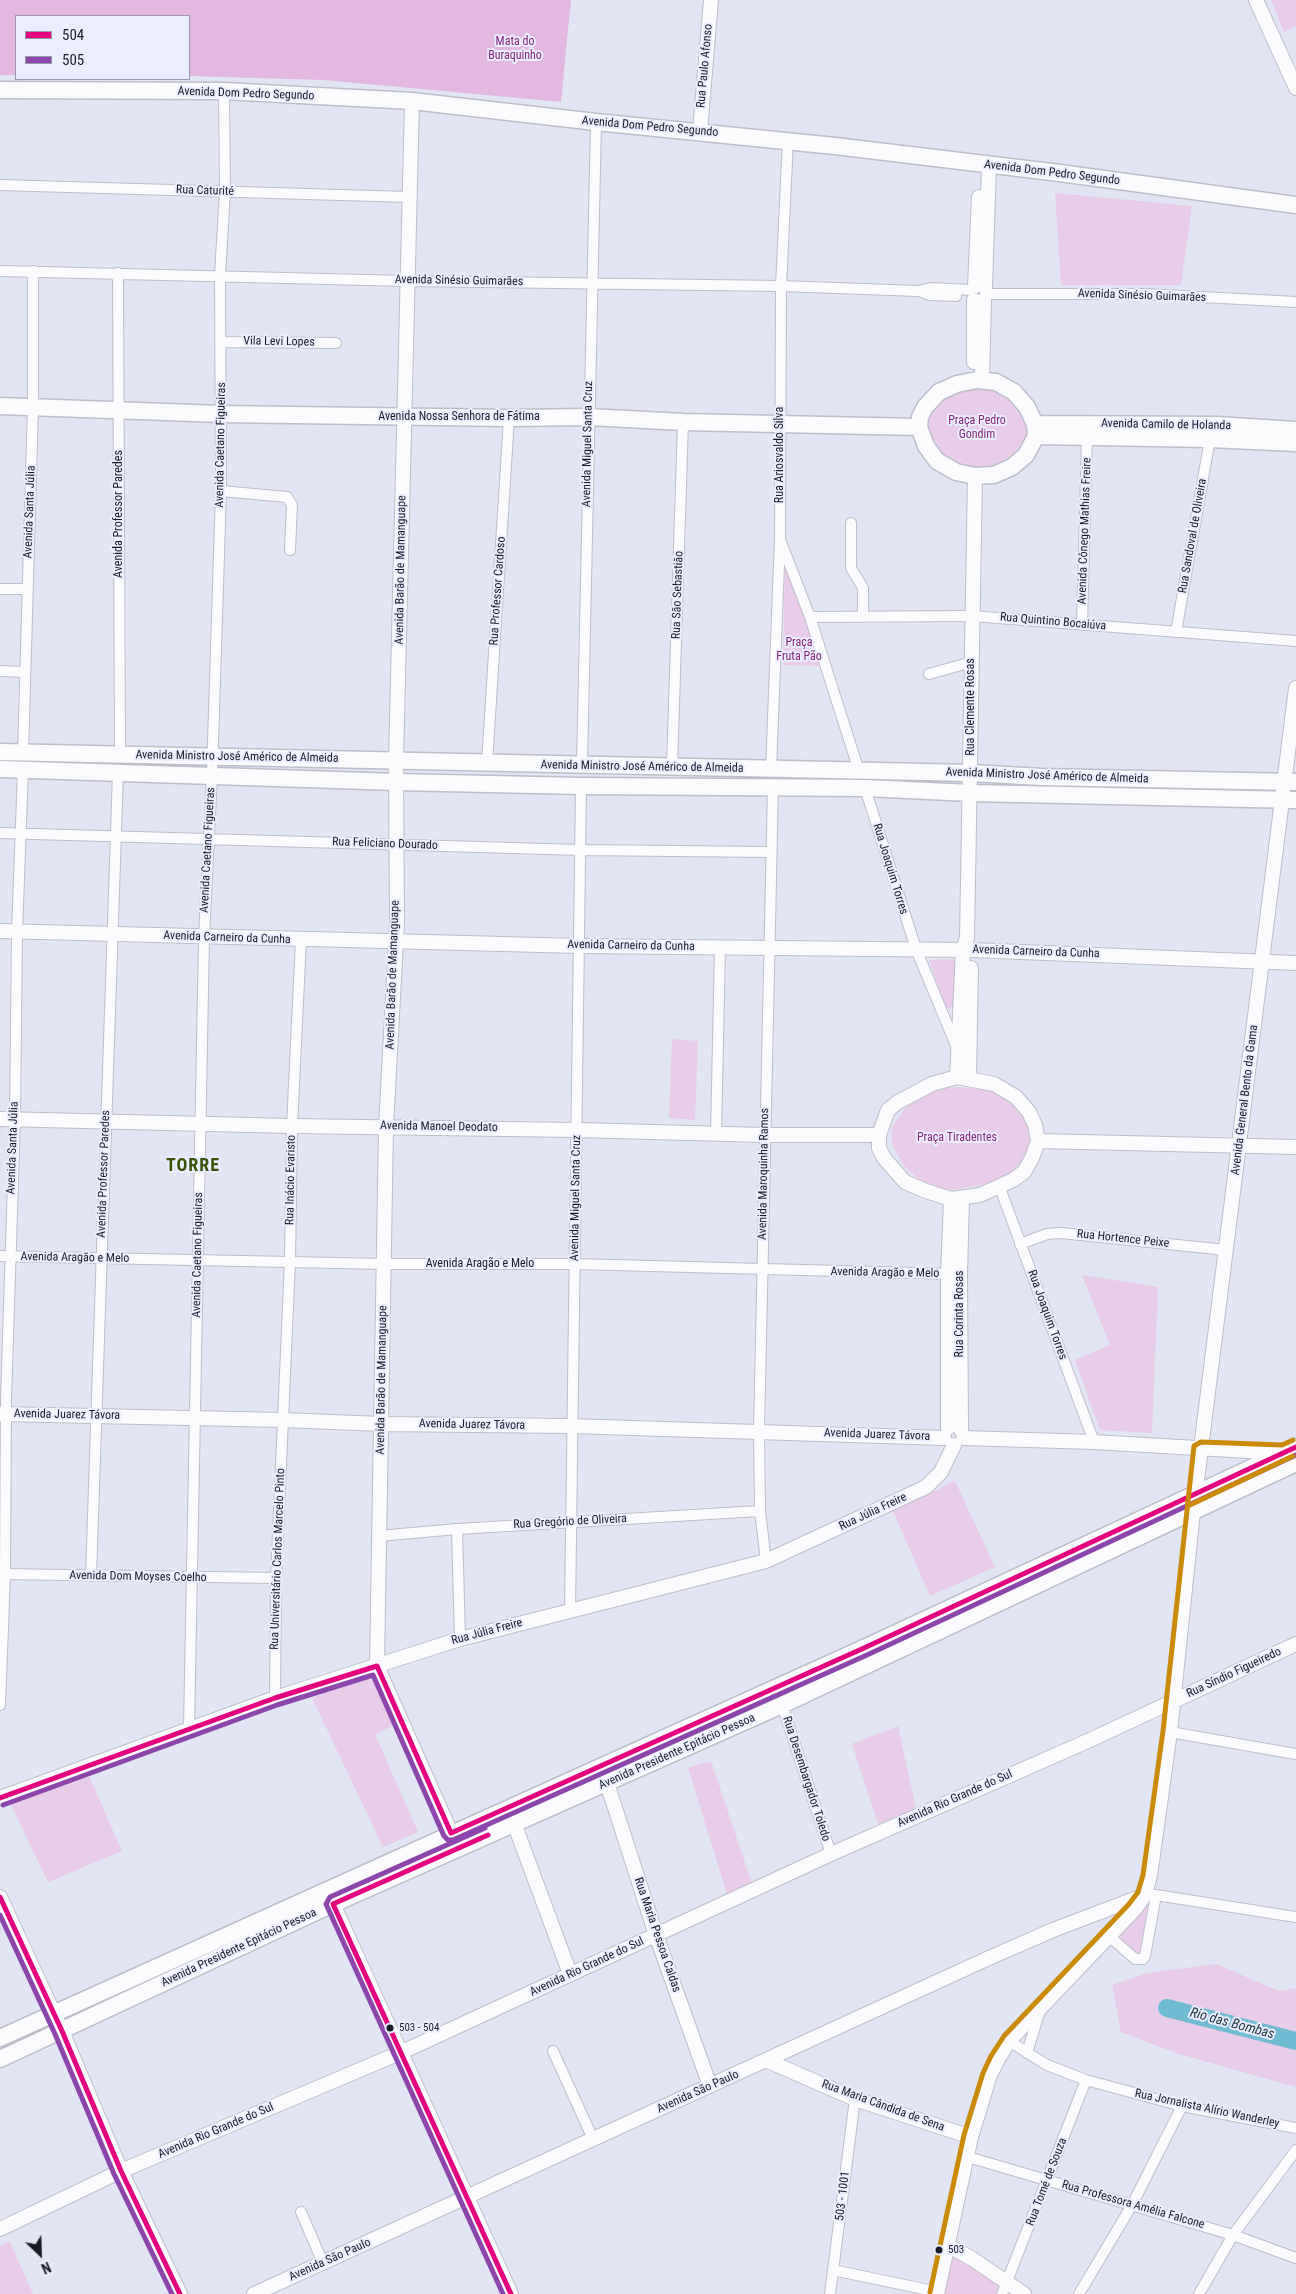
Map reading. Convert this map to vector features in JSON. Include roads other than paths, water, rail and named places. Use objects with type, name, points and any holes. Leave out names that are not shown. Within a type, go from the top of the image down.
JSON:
[{"type":"main road","name":"Avenida Dom Pedro Segundo","points":[[0,90],[224,91],[412,101],[596,122],[788,140],[1296,205]]},
{"type":"main road","points":[[978,380],[996,382],[1014,392],[1027,407],[1036,430],[1026,455],[1012,467],[994,475],[975,476],[956,472],[937,461],[926,446],[919,427],[925,408],[939,392],[952,385],[978,380]]},
{"type":"main road","name":"Avenida Nossa Senhora de Fátima","points":[[0,406],[221,414],[509,418],[589,417],[683,422],[919,427]]},
{"type":"main road","name":"Avenida Camilo de Holanda","points":[[1036,430],[1217,425],[1296,430]]},
{"type":"main road","name":"Avenida Camilo de Holanda","points":[[1036,430],[1087,436],[1296,443]]},
{"type":"main road","name":"Avenida Ministro José Américo de Almeida","points":[[0,752],[971,773],[1042,777],[1290,782]]},
{"type":"main road","name":"Avenida Ministro José Américo de Almeida","points":[[0,769],[397,782],[580,786],[774,786],[971,793],[1289,800]]},
{"type":"main road","name":"Avenida Presidente Epitácio Pessoa","points":[[0,2038],[856,1652],[1290,1450]]},
{"type":"main road","name":"Avenida Presidente Epitácio Pessoa","points":[[0,2059],[333,1904],[782,1705],[1296,1463]]},
{"type":"street","name":"Rua Paulo Afonso","points":[[700,131],[711,0]]},
{"type":"street","points":[[1256,0],[1296,88]]},
{"type":"street","name":"Avenida Caetano Figueiras","points":[[190,1728],[191,1578],[204,938],[213,757],[220,491],[222,342],[220,274],[225,191],[224,91]]},
{"type":"street","name":"Avenida Barão de Mamanguape","points":[[412,101],[396,760],[396,941],[386,1126],[377,1666],[451,1834]]},
{"type":"street","name":"Avenida Miguel Santa Cruz","points":[[582,765],[596,122]]},
{"type":"street","name":"Rua Ariosvaldo Silva","points":[[771,770],[780,538],[781,286],[788,140]]},
{"type":"street","points":[[978,380],[978,293],[985,164]]},
{"type":"street","name":"Rua Caturité","points":[[0,185],[410,197]]},
{"type":"street","name":"Avenida Sinésio Guimarães","points":[[0,270],[220,274],[407,281],[781,286],[918,291],[931,288],[978,293],[1146,294],[1296,302]]},
{"type":"street","name":"Avenida Santa Júlia","points":[[23,753],[32,406],[33,271]]},
{"type":"street","name":"Avenida Professor Paredes","points":[[118,273],[120,755]]},
{"type":"street","name":"Vila Levi Lopes","points":[[222,342],[336,343]]},
{"type":"street","name":"Rua Professor Cardoso","points":[[487,763],[509,418]]},
{"type":"street","name":"Rua São Sebastião","points":[[672,767],[683,422]]},
{"type":"street","name":"Avenida Cônego Mathias Freire","points":[[1082,625],[1087,436]]},
{"type":"street","name":"Rua Sandoval de Oliveira","points":[[1176,632],[1210,439]]},
{"type":"street","name":"Rua Clemente Rosas","points":[[963,1078],[971,793],[975,476]]},
{"type":"street","points":[[220,491],[287,497],[292,505],[290,550]]},
{"type":"street","points":[[851,524],[851,568],[863,588],[863,617]]},
{"type":"street","points":[[780,538],[810,617],[859,771]]},
{"type":"street","points":[[0,589],[28,589]]},
{"type":"street","name":"Rua Quintino Bocaiúva","points":[[810,617],[972,616],[1296,641]]},
{"type":"street","points":[[929,674],[972,662]]},
{"type":"street","points":[[0,671],[25,672]]},
{"type":"street","name":"Avenida General Bento da Gama","points":[[1150,1895],[1150,1876],[1170,1732],[1193,1512],[1226,1250],[1263,960],[1289,800],[1296,688]]},
{"type":"street","name":"Avenida Santa Júlia","points":[[0,1705],[5,1256],[15,1119],[17,932],[24,770]]},
{"type":"street","name":"Avenida Professor Paredes","points":[[91,1576],[100,1258],[118,773]]},
{"type":"street","name":"Avenida Miguel Santa Cruz","points":[[570,1610],[571,1426],[580,946],[580,786]]},
{"type":"street","name":"Avenida Maroquinha Ramos","points":[[766,1561],[760,1511],[759,1431],[774,786]]},
{"type":"street","name":"Rua Joaquim Torres","points":[[865,788],[916,949]]},
{"type":"street","name":"Rua Feliciano Dourado","points":[[0,833],[581,850],[771,852]]},
{"type":"street","name":"Avenida Carneiro da Cunha","points":[[0,931],[204,938],[580,946],[916,949],[967,946],[1296,963]]},
{"type":"street","name":"Rua Inácio Evaristo","points":[[283,1420],[290,1261],[292,1126],[301,940]]},
{"type":"street","name":"Rua Clemente Rosas","points":[[957,1048],[967,946]]},
{"type":"street","points":[[716,1134],[720,948]]},
{"type":"street","name":"Rua Clemente Rosas","points":[[916,949],[957,1048],[963,1078]]},
{"type":"street","points":[[963,1078],[994,1084],[1016,1097],[1029,1112],[1035,1126],[1038,1141],[1032,1158],[1024,1172],[1000,1188],[957,1198],[926,1191],[905,1182],[884,1158],[879,1148],[879,1135],[888,1110],[898,1102],[932,1084],[963,1078]]},
{"type":"street","name":"Avenida Manoel Deodato","points":[[0,1119],[765,1135],[879,1135]]},
{"type":"street","points":[[1038,1141],[1296,1147]]},
{"type":"street","name":"Rua Joaquim Torres","points":[[1000,1188],[1094,1442]]},
{"type":"street","name":"Rua Corinta Rosas","points":[[954,1436],[954,1274],[957,1198]]},
{"type":"street","name":"Rua Hortence Peixe","points":[[1020,1244],[1047,1234],[1061,1233],[1226,1250]]},
{"type":"street","name":"Avenida Aragão e Melo","points":[[5,1256],[385,1264],[575,1264],[954,1274]]},
{"type":"street","name":"Avenida Juarez Távora","points":[[3,1414],[954,1436],[1201,1449],[1290,1450]]},
{"type":"street","name":"Rua Universitário Carlos Marcelo Pinto","points":[[275,1698],[276,1578],[283,1420]]},
{"type":"street","name":"Rua Júlia Freire","points":[[0,1798],[275,1698],[460,1639],[766,1561],[926,1487],[941,1472],[954,1436]]},
{"type":"street","name":"Rua Gregório de Oliveira","points":[[379,1536],[457,1529],[760,1511]]},
{"type":"street","points":[[457,1529],[460,1639]]},
{"type":"street","name":"Avenida Dom Moyses Coelho","points":[[2,1574],[276,1578]]},
{"type":"street","name":"Rua Síndio Figueiredo","points":[[1172,1702],[1296,1644]]},
{"type":"street","name":"Avenida Rio Grande do Sul","points":[[0,2229],[121,2171],[402,2052],[831,1854],[1172,1702]]},
{"type":"street","name":"Rua Desembargador Toledo","points":[[782,1705],[831,1854]]},
{"type":"street","points":[[1170,1732],[1296,1754]]},
{"type":"street","points":[[596,1769],[607,1783]]},
{"type":"street","name":"Rua Maria Pessoa Caldas","points":[[607,1783],[656,1935],[710,2086]]},
{"type":"street","points":[[514,1823],[570,1974]]},
{"type":"street","points":[[1150,1895],[1296,1917]]},
{"type":"street","points":[[833,2270],[937,2293],[971,2137],[990,2074],[1009,2041],[1150,1895]]},
{"type":"street","points":[[1109,1936],[1135,1959],[1140,1960],[1145,1956],[1150,1895]]},
{"type":"street","name":"Avenida São Paulo","points":[[254,2294],[1053,1930],[1150,1895]]},
{"type":"street","points":[[0,1897],[62,2031],[121,2171],[180,2294]]},
{"type":"street","points":[[333,1904],[402,2052],[465,2198],[511,2294]]},
{"type":"street","points":[[1027,2053],[1041,2007]]},
{"type":"street","name":"Rua Jornalista Alírio Wanderley","points":[[1009,2041],[1047,2065],[1086,2080],[1182,2106],[1296,2128]]},
{"type":"street","points":[[553,2051],[592,2139]]},
{"type":"street","name":"Rua Maria Cândida de Sena","points":[[768,2061],[855,2099],[971,2137]]},
{"type":"street","name":"Rua Tomé de Souza","points":[[1005,2289],[1086,2080]]},
{"type":"street","name":"503 - 1001","points":[[830,2294],[855,2099]]},
{"type":"street","points":[[1079,2294],[1132,2205],[1182,2106]]},
{"type":"street","points":[[1199,2294],[1233,2235],[1296,2150]]},
{"type":"street","name":"Rua Professora Amélia Falcone","points":[[968,2157],[1233,2235],[1296,2258]]},
{"type":"street","points":[[301,2212],[323,2263]]},
{"type":"street","points":[[947,2245],[1005,2289],[1024,2294]]},
{"type":"waterway","name":"Rio das Bombas","points":[[1167,2008],[1296,2041]]},
{"type":"place","name":"503 - 504","points":[[390,2028]]},
{"type":"place","name":"503","points":[[939,2250]]},
{"type":"district","name":"TORRE","points":[[193,1166]]},
{"type":"park label","name":"Mata do Buraquinho","points":[[515,49]]},
{"type":"park label","name":"Praça Pedro Gondim","points":[[977,428]]},
{"type":"park label","name":"Praça Fruta Pão","points":[[799,650]]},
{"type":"park label","name":"Praça Tiradentes","points":[[957,1138]]}]
